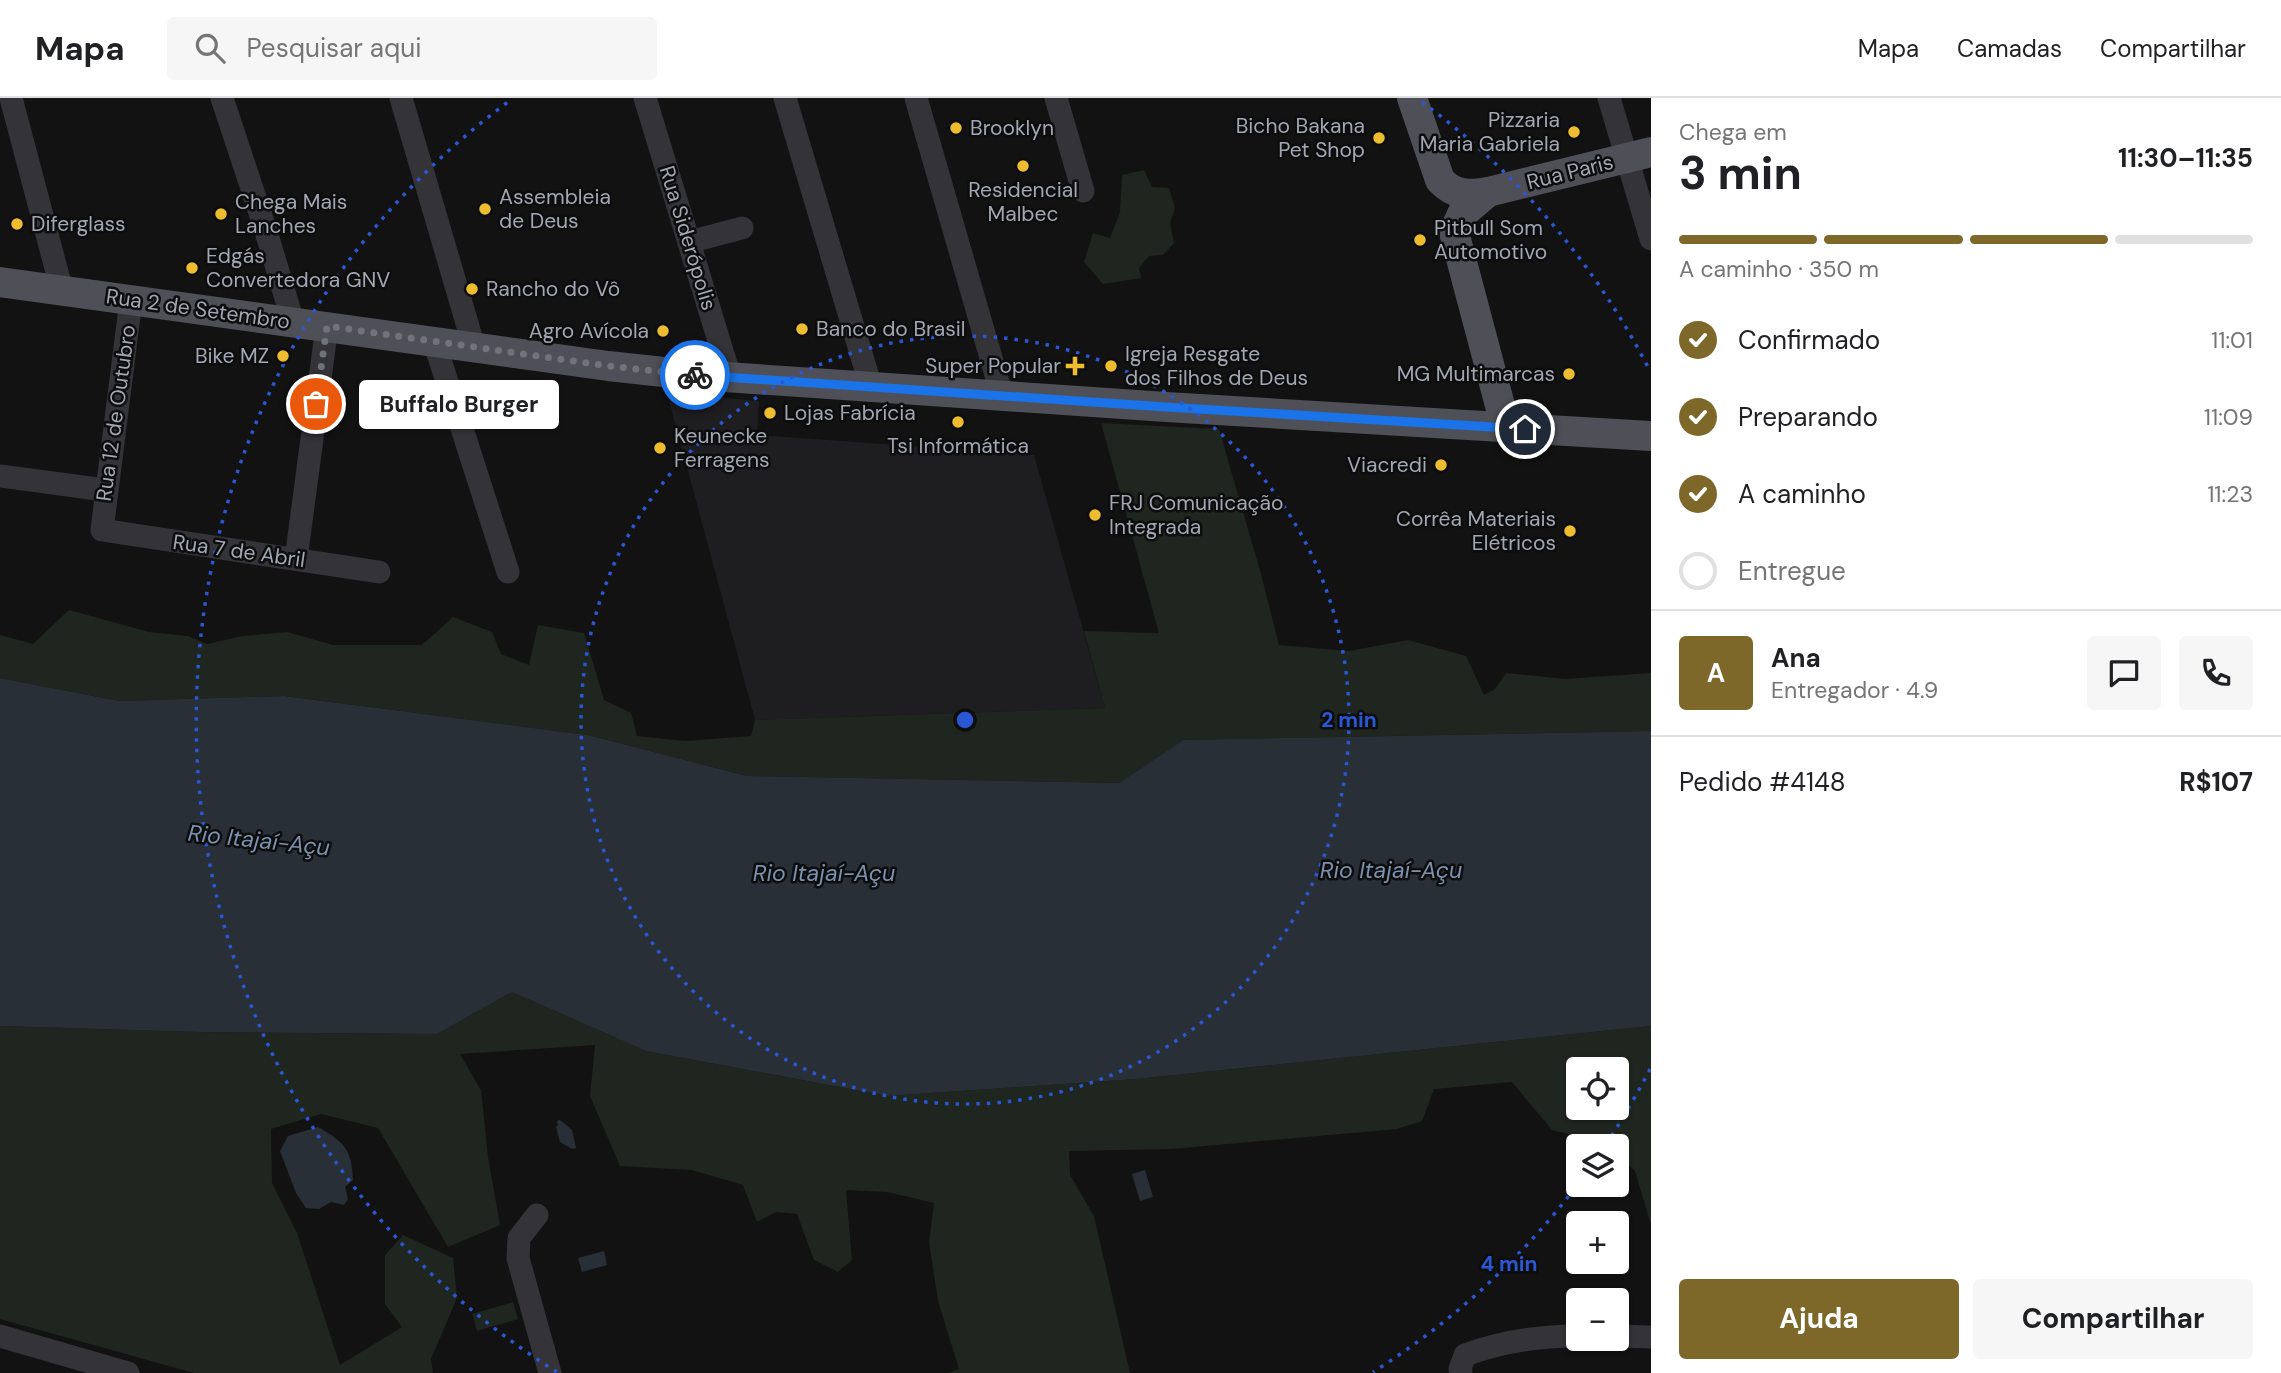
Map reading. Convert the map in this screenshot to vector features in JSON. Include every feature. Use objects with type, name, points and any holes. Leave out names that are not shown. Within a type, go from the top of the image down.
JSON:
[{"type":"main road","name":"Rua Paris","points":[[1412,98],[1440,180],[1447,188],[1459,194],[1488,192],[1638,155]]},
{"type":"main road","name":"Rua Paris","points":[[1488,192],[1462,214],[1454,232],[1506,428]]},
{"type":"main road","name":"Rua 2 de Setembro","points":[[0,282],[608,366],[1002,396],[1651,436]]},
{"type":"street","points":[[11,98],[10,132],[62,291]]},
{"type":"street","points":[[222,98],[293,322]]},
{"type":"street","points":[[401,98],[474,347]]},
{"type":"street","name":"Rua Siderópolis","points":[[645,98],[730,377]]},
{"type":"street","points":[[785,98],[871,387]]},
{"type":"street","points":[[916,98],[1002,396]]},
{"type":"street","points":[[1056,98],[1083,191]]},
{"type":"street","points":[[1609,98],[1638,155],[1651,239]]},
{"type":"street","points":[[689,242],[742,228]]},
{"type":"street","name":"Rua 12 de Outubro","points":[[100,527],[131,300]]},
{"type":"street","points":[[296,559],[327,326]]},
{"type":"street","points":[[434,341],[508,572]]},
{"type":"street","points":[[0,477],[105,490]]},
{"type":"street","name":"Rua 7 de Abril","points":[[100,527],[104,531],[379,572]]},
{"type":"street","points":[[537,1215],[519,1238],[517,1258],[550,1373]]},
{"type":"street","points":[[0,1336],[128,1373]]},
{"type":"street","points":[[1629,1336],[1651,1337]]},
{"type":"street","points":[[1461,1373],[1465,1355],[1512,1342],[1566,1337]]},
{"type":"shaded area","points":[[1144,170],[1152,187],[1169,188],[1175,208],[1170,223],[1174,243],[1163,255],[1149,256],[1139,268],[1141,278],[1103,284],[1084,262],[1093,233],[1110,238],[1120,212],[1122,175]]},
{"type":"shaded area","points":[[667,393],[759,401],[757,435],[1034,455],[1105,708],[755,720]]},
{"type":"shaded area","points":[[1101,423],[1219,429],[1279,645],[1349,651],[1408,640],[1466,656],[1484,695],[1495,689],[1506,673],[1565,679],[1651,673],[1651,731],[1183,740],[1119,783],[747,776],[588,735],[284,696],[119,701],[0,678],[0,635],[33,644],[69,610],[149,632],[188,636],[207,644],[242,636],[287,632],[333,645],[422,645],[453,617],[492,632],[501,654],[529,665],[538,625],[584,633],[604,700],[631,713],[637,736],[685,741],[751,736],[755,720],[1105,708],[1084,631],[1159,633]]},
{"type":"shaded area","points":[[512,992],[646,1051],[888,1096],[1136,1079],[1651,1026],[1651,1225],[1635,1171],[1629,1166],[1629,1134],[1568,1134],[1552,1130],[1512,1082],[1434,1089],[1422,1121],[1397,1129],[1172,1149],[1069,1151],[1070,1175],[1094,1216],[1130,1373],[948,1373],[959,1369],[938,1301],[929,1242],[934,1203],[887,1192],[846,1190],[852,1260],[838,1272],[814,1260],[797,1214],[776,1212],[757,1222],[743,1185],[692,1170],[620,1166],[590,1096],[595,1045],[460,1054],[481,1090],[488,1157],[500,1225],[448,1247],[378,1128],[321,1114],[271,1129],[272,1183],[297,1233],[340,1365],[402,1327],[385,1304],[385,1255],[403,1235],[453,1258],[457,1298],[431,1359],[433,1373],[194,1373],[0,1319],[0,1026],[199,1032],[437,1034]]},
{"type":"shaded area","points":[[513,1302],[518,1319],[477,1331],[472,1314]]},
{"type":"water","name":"Rio Itajaí-Açu","points":[[0,678],[119,701],[284,696],[588,735],[747,776],[1119,783],[1183,740],[1651,731],[1651,1026],[1136,1079],[888,1096],[646,1051],[512,992],[437,1034],[199,1032],[0,1026]]},
{"type":"water","points":[[560,1120],[572,1130],[576,1148],[572,1149],[560,1142],[556,1127],[557,1121]]},
{"type":"water","points":[[318,1127],[340,1142],[351,1161],[353,1180],[345,1187],[348,1199],[344,1205],[331,1202],[319,1209],[306,1208],[296,1193],[280,1151],[288,1136]]},
{"type":"water","points":[[1145,1170],[1153,1197],[1140,1201],[1132,1174]]},
{"type":"water","points":[[604,1251],[607,1265],[582,1272],[578,1258]]},
{"type":"way so far","points":[[316,404],[327,326],[608,366],[695,375]]},
{"type":"place","name":"Brooklyn","points":[[956,128]]},
{"type":"place","name":"Pizzaria Maria Gabriela","points":[[1574,132]]},
{"type":"place","name":"Bicho Bakana Pet Shop","points":[[1379,138]]},
{"type":"place","name":"Residencial Malbec","points":[[1023,166]]},
{"type":"place","name":"Assembleia de Deus","points":[[485,209]]},
{"type":"place","name":"Chega Mais Lanches","points":[[221,214]]},
{"type":"place","name":"Diferglass","points":[[17,224]]},
{"type":"place","name":"Pitbull Som Automotivo","points":[[1420,240]]},
{"type":"place","name":"Edgás Convertedora GNV","points":[[192,268]]},
{"type":"place","name":"Rancho do Vô","points":[[472,289]]},
{"type":"place","name":"Banco do Brasil","points":[[802,329]]},
{"type":"place","name":"Agro Avícola","points":[[663,331]]},
{"type":"place","name":"Bike MZ","points":[[283,356]]},
{"type":"place","name":"Super Popular","points":[[1075,366]]},
{"type":"place","name":"Igreja Resgate dos Filhos de Deus","points":[[1111,366]]},
{"type":"place","name":"MG Multimarcas","points":[[1569,374]]},
{"type":"place","name":"Buffalo Burger","points":[[316,404]]},
{"type":"place","name":"Lojas Fabrícia","points":[[770,413]]},
{"type":"place","name":"Tsi Informática","points":[[958,422]]},
{"type":"place","name":"Keunecke Ferragens","points":[[660,448]]},
{"type":"place","name":"Viacredi","points":[[1441,465]]},
{"type":"place","name":"FRJ Comunicação Integrada","points":[[1095,515]]},
{"type":"place","name":"Corrêa Materiais Elétricos","points":[[1570,531]]},
{"type":"route","points":[[695,375],[1525,429]]}]
